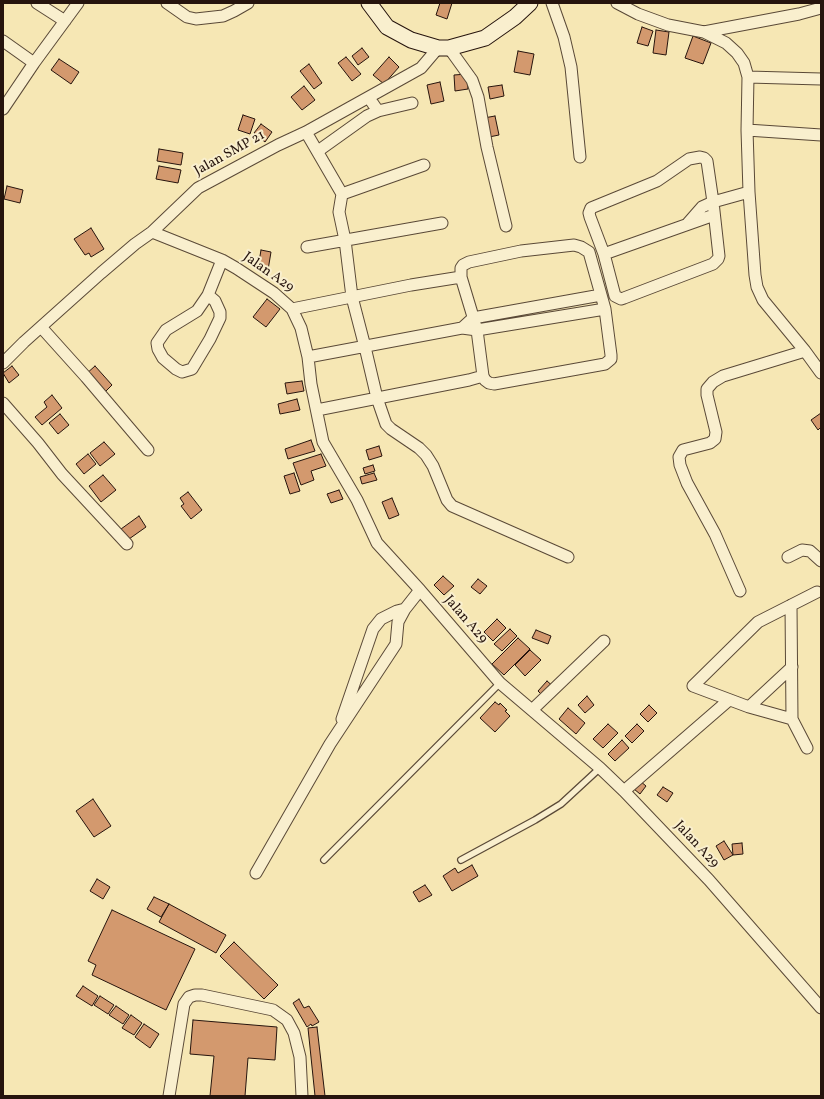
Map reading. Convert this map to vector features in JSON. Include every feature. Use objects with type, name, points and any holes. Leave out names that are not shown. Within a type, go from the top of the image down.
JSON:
[{"type":"street","points":[[37,3],[65,21]]},
{"type":"street","points":[[3,109],[34,63],[78,3]]},
{"type":"street","points":[[167,3],[187,17],[200,19],[223,16],[248,3]]},
{"type":"street","points":[[369,3],[387,27],[411,40],[443,48],[485,38],[515,17],[530,3]]},
{"type":"street","points":[[552,3],[564,37],[571,67],[580,158]]},
{"type":"street","points":[[617,3],[638,14],[668,25],[704,32],[726,43],[737,53],[744,63],[748,77],[747,130],[749,192],[757,288],[763,300],[805,351],[821,374]]},
{"type":"street","points":[[704,32],[799,14],[821,8]]},
{"type":"street","points":[[3,41],[34,63]]},
{"type":"street","points":[[443,48],[472,80],[478,97],[487,147],[506,226]]},
{"type":"street","name":"Jalan SMP 21","points":[[3,363],[126,251],[152,232],[198,188],[278,145],[306,132],[353,105],[369,98],[421,68],[443,48]]},
{"type":"street","points":[[748,77],[821,79]]},
{"type":"street","points":[[369,98],[378,111]]},
{"type":"street","points":[[318,151],[368,116],[378,111],[412,103]]},
{"type":"street","points":[[747,130],[821,135]]},
{"type":"street","points":[[306,132],[342,194],[340,212],[352,297],[377,398],[386,424],[426,455],[447,500],[452,506],[568,558]]},
{"type":"street","points":[[700,157],[707,161],[713,202],[719,256],[713,264],[621,299],[615,296],[604,254],[589,214],[591,208],[657,181],[689,159],[700,157]]},
{"type":"street","points":[[342,194],[424,166]]},
{"type":"street","points":[[688,224],[702,207],[713,202],[749,192]]},
{"type":"street","points":[[604,254],[714,215]]},
{"type":"street","points":[[307,247],[442,223]]},
{"type":"street","name":"Jalan A29","points":[[152,232],[222,260],[274,293],[292,309],[301,328],[308,357],[311,384],[323,442],[357,500],[377,543],[420,590],[500,683],[600,768],[624,791],[709,880],[821,1008]]},
{"type":"street","points":[[574,245],[581,247],[589,252],[605,309],[611,359],[609,362],[604,364],[494,384],[489,383],[482,376],[477,330],[461,277],[461,268],[469,262],[521,251],[574,245]]},
{"type":"street","points":[[208,295],[215,301],[220,312],[220,318],[210,339],[192,369],[182,372],[163,358],[158,349],[157,343],[166,330],[197,311],[208,295],[222,260]]},
{"type":"street","points":[[292,309],[412,285],[461,277]]},
{"type":"street","points":[[462,328],[473,318],[601,295]]},
{"type":"street","points":[[308,357],[462,328],[477,330],[605,309]]},
{"type":"street","points":[[41,327],[148,450]]},
{"type":"street","points":[[740,591],[715,534],[687,483],[680,465],[679,457],[683,450],[710,443],[715,439],[716,432],[707,395],[707,389],[713,382],[723,376],[805,351]]},
{"type":"street","points":[[317,410],[469,380],[482,376]]},
{"type":"street","points":[[3,402],[62,474],[127,544]]},
{"type":"street","points":[[788,556],[802,550],[810,551],[821,561]]},
{"type":"street","points":[[256,873],[337,733],[396,644],[398,622],[405,609],[420,590]]},
{"type":"street","points":[[792,719],[749,708],[693,686],[758,622],[817,592]]},
{"type":"street","points":[[791,605],[792,719],[807,748]]},
{"type":"street","points":[[337,733],[373,629],[381,619],[397,611],[405,609]]},
{"type":"street","points":[[532,710],[604,641]]},
{"type":"street","points":[[749,708],[792,667]]},
{"type":"street","points":[[624,791],[729,700]]},
{"type":"street","points":[[169,1096],[184,1004],[189,997],[195,995],[202,995],[273,1010],[287,1020],[294,1033],[300,1057],[302,1096]]},
{"type":"lane","points":[[324,860],[500,683]]},
{"type":"lane","points":[[461,860],[535,820],[561,804],[600,768]]},
{"type":"building","points":[[440,3],[452,3],[447,19],[436,15]]},
{"type":"building","points":[[642,27],[653,31],[648,46],[637,43]]},
{"type":"building","points":[[656,30],[669,32],[666,55],[653,53]]},
{"type":"building","points":[[693,36],[711,43],[703,64],[685,58]]},
{"type":"building","points":[[362,48],[369,57],[358,65],[352,56]]},
{"type":"building","points":[[518,51],[534,54],[530,75],[514,72]]},
{"type":"building","points":[[346,57],[361,74],[352,81],[338,63]]},
{"type":"building","points":[[389,57],[399,67],[384,84],[373,75]]},
{"type":"building","points":[[59,59],[79,72],[71,84],[51,70]]},
{"type":"building","points":[[309,64],[322,83],[314,89],[300,71]]},
{"type":"building","points":[[467,74],[468,89],[455,91],[454,75]]},
{"type":"building","points":[[440,82],[444,101],[431,104],[427,85]]},
{"type":"building","points":[[502,85],[504,96],[490,99],[488,87]]},
{"type":"building","points":[[304,86],[315,100],[302,110],[291,97]]},
{"type":"building","points":[[243,115],[255,119],[250,134],[238,130]]},
{"type":"building","points":[[495,116],[499,135],[489,137],[484,118]]},
{"type":"building","points":[[261,124],[272,132],[265,142],[254,133]]},
{"type":"building","points":[[159,149],[183,153],[181,165],[157,161]]},
{"type":"building","points":[[159,166],[181,170],[178,183],[156,179]]},
{"type":"building","points":[[7,186],[23,190],[20,203],[4,199]]},
{"type":"building","points":[[91,228],[104,249],[91,257],[89,253],[85,255],[74,239]]},
{"type":"building","points":[[261,250],[271,252],[268,270],[258,268]]},
{"type":"building","points":[[267,299],[280,309],[266,327],[253,317]]},
{"type":"building","points":[[12,366],[19,375],[9,383],[3,373]]},
{"type":"building","points":[[95,366],[112,385],[103,394],[85,375]]},
{"type":"building","points":[[302,381],[304,391],[287,394],[285,383]]},
{"type":"building","points":[[52,395],[62,408],[42,425],[35,417],[47,407],[44,402]]},
{"type":"building","points":[[297,399],[300,410],[280,414],[278,404]]},
{"type":"building","points":[[821,413],[821,427],[818,430],[811,420]]},
{"type":"building","points":[[60,414],[69,425],[58,434],[49,423]]},
{"type":"building","points":[[311,440],[315,451],[288,459],[285,449]]},
{"type":"building","points":[[104,442],[115,454],[100,466],[90,453]]},
{"type":"building","points":[[379,446],[382,456],[369,460],[366,450]]},
{"type":"building","points":[[88,454],[96,464],[84,474],[76,464]]},
{"type":"building","points":[[321,454],[326,466],[311,471],[314,480],[301,485],[293,463]]},
{"type":"building","points":[[373,465],[375,471],[365,474],[363,468]]},
{"type":"building","points":[[294,473],[300,491],[290,494],[284,476]]},
{"type":"building","points":[[374,473],[377,480],[362,484],[360,477]]},
{"type":"building","points":[[103,475],[116,490],[101,502],[89,486]]},
{"type":"building","points":[[339,490],[343,499],[331,503],[327,494]]},
{"type":"building","points":[[188,492],[202,510],[191,519],[181,506],[184,504],[180,498]]},
{"type":"building","points":[[392,498],[399,515],[389,519],[382,502]]},
{"type":"building","points":[[139,516],[146,527],[129,539],[121,529]]},
{"type":"building","points":[[443,576],[454,586],[444,595],[434,585]]},
{"type":"building","points":[[478,579],[487,586],[480,594],[471,587]]},
{"type":"building","points":[[497,619],[506,628],[493,641],[484,632]]},
{"type":"building","points":[[510,629],[517,636],[502,651],[494,644]]},
{"type":"building","points":[[536,630],[551,636],[548,644],[532,638]]},
{"type":"building","points":[[518,638],[530,649],[504,675],[492,664]]},
{"type":"building","points":[[530,650],[541,660],[525,676],[515,665]]},
{"type":"building","points":[[547,681],[555,688],[546,699],[538,691]]},
{"type":"building","points":[[587,696],[594,705],[585,713],[578,705]]},
{"type":"building","points":[[495,702],[499,705],[500,703],[507,710],[505,711],[510,716],[495,732],[480,718]]},
{"type":"building","points":[[649,705],[657,713],[648,722],[640,714]]},
{"type":"building","points":[[568,708],[585,723],[576,734],[559,719]]},
{"type":"building","points":[[608,724],[618,733],[603,748],[593,739]]},
{"type":"building","points":[[637,724],[644,731],[632,743],[625,736]]},
{"type":"building","points":[[622,740],[629,748],[615,761],[608,754]]},
{"type":"building","points":[[640,781],[646,786],[640,794],[634,789]]},
{"type":"building","points":[[663,787],[673,793],[667,802],[657,795]]},
{"type":"building","points":[[93,799],[111,826],[94,837],[76,811]]},
{"type":"building","points":[[724,841],[733,855],[724,860],[716,846]]},
{"type":"building","points":[[742,843],[743,854],[733,855],[732,844]]},
{"type":"building","points":[[472,865],[478,876],[452,891],[443,876],[455,868],[458,873]]},
{"type":"building","points":[[97,879],[110,887],[103,899],[90,891]]},
{"type":"building","points":[[425,885],[432,895],[419,902],[413,892]]},
{"type":"building","points":[[154,897],[169,904],[161,917],[147,909]]},
{"type":"building","points":[[169,904],[226,935],[216,953],[159,922]]},
{"type":"building","points":[[112,910],[195,949],[166,1010],[92,975],[96,965],[88,961]]},
{"type":"building","points":[[234,942],[278,985],[264,999],[220,956]]},
{"type":"building","points":[[83,986],[98,996],[92,1006],[76,996]]},
{"type":"building","points":[[100,996],[114,1005],[108,1014],[94,1005]]},
{"type":"building","points":[[299,999],[304,1008],[309,1006],[319,1022],[312,1026],[311,1024],[307,1027],[293,1003]]},
{"type":"building","points":[[116,1006],[129,1015],[123,1024],[109,1015]]},
{"type":"building","points":[[131,1015],[142,1023],[134,1035],[122,1028]]},
{"type":"building","points":[[193,1020],[277,1027],[275,1060],[248,1058],[245,1096],[210,1096],[214,1056],[190,1054]]},
{"type":"building","points":[[144,1024],[159,1034],[150,1048],[135,1037]]},
{"type":"building","points":[[317,1027],[325,1096],[315,1096],[308,1028]]}]
